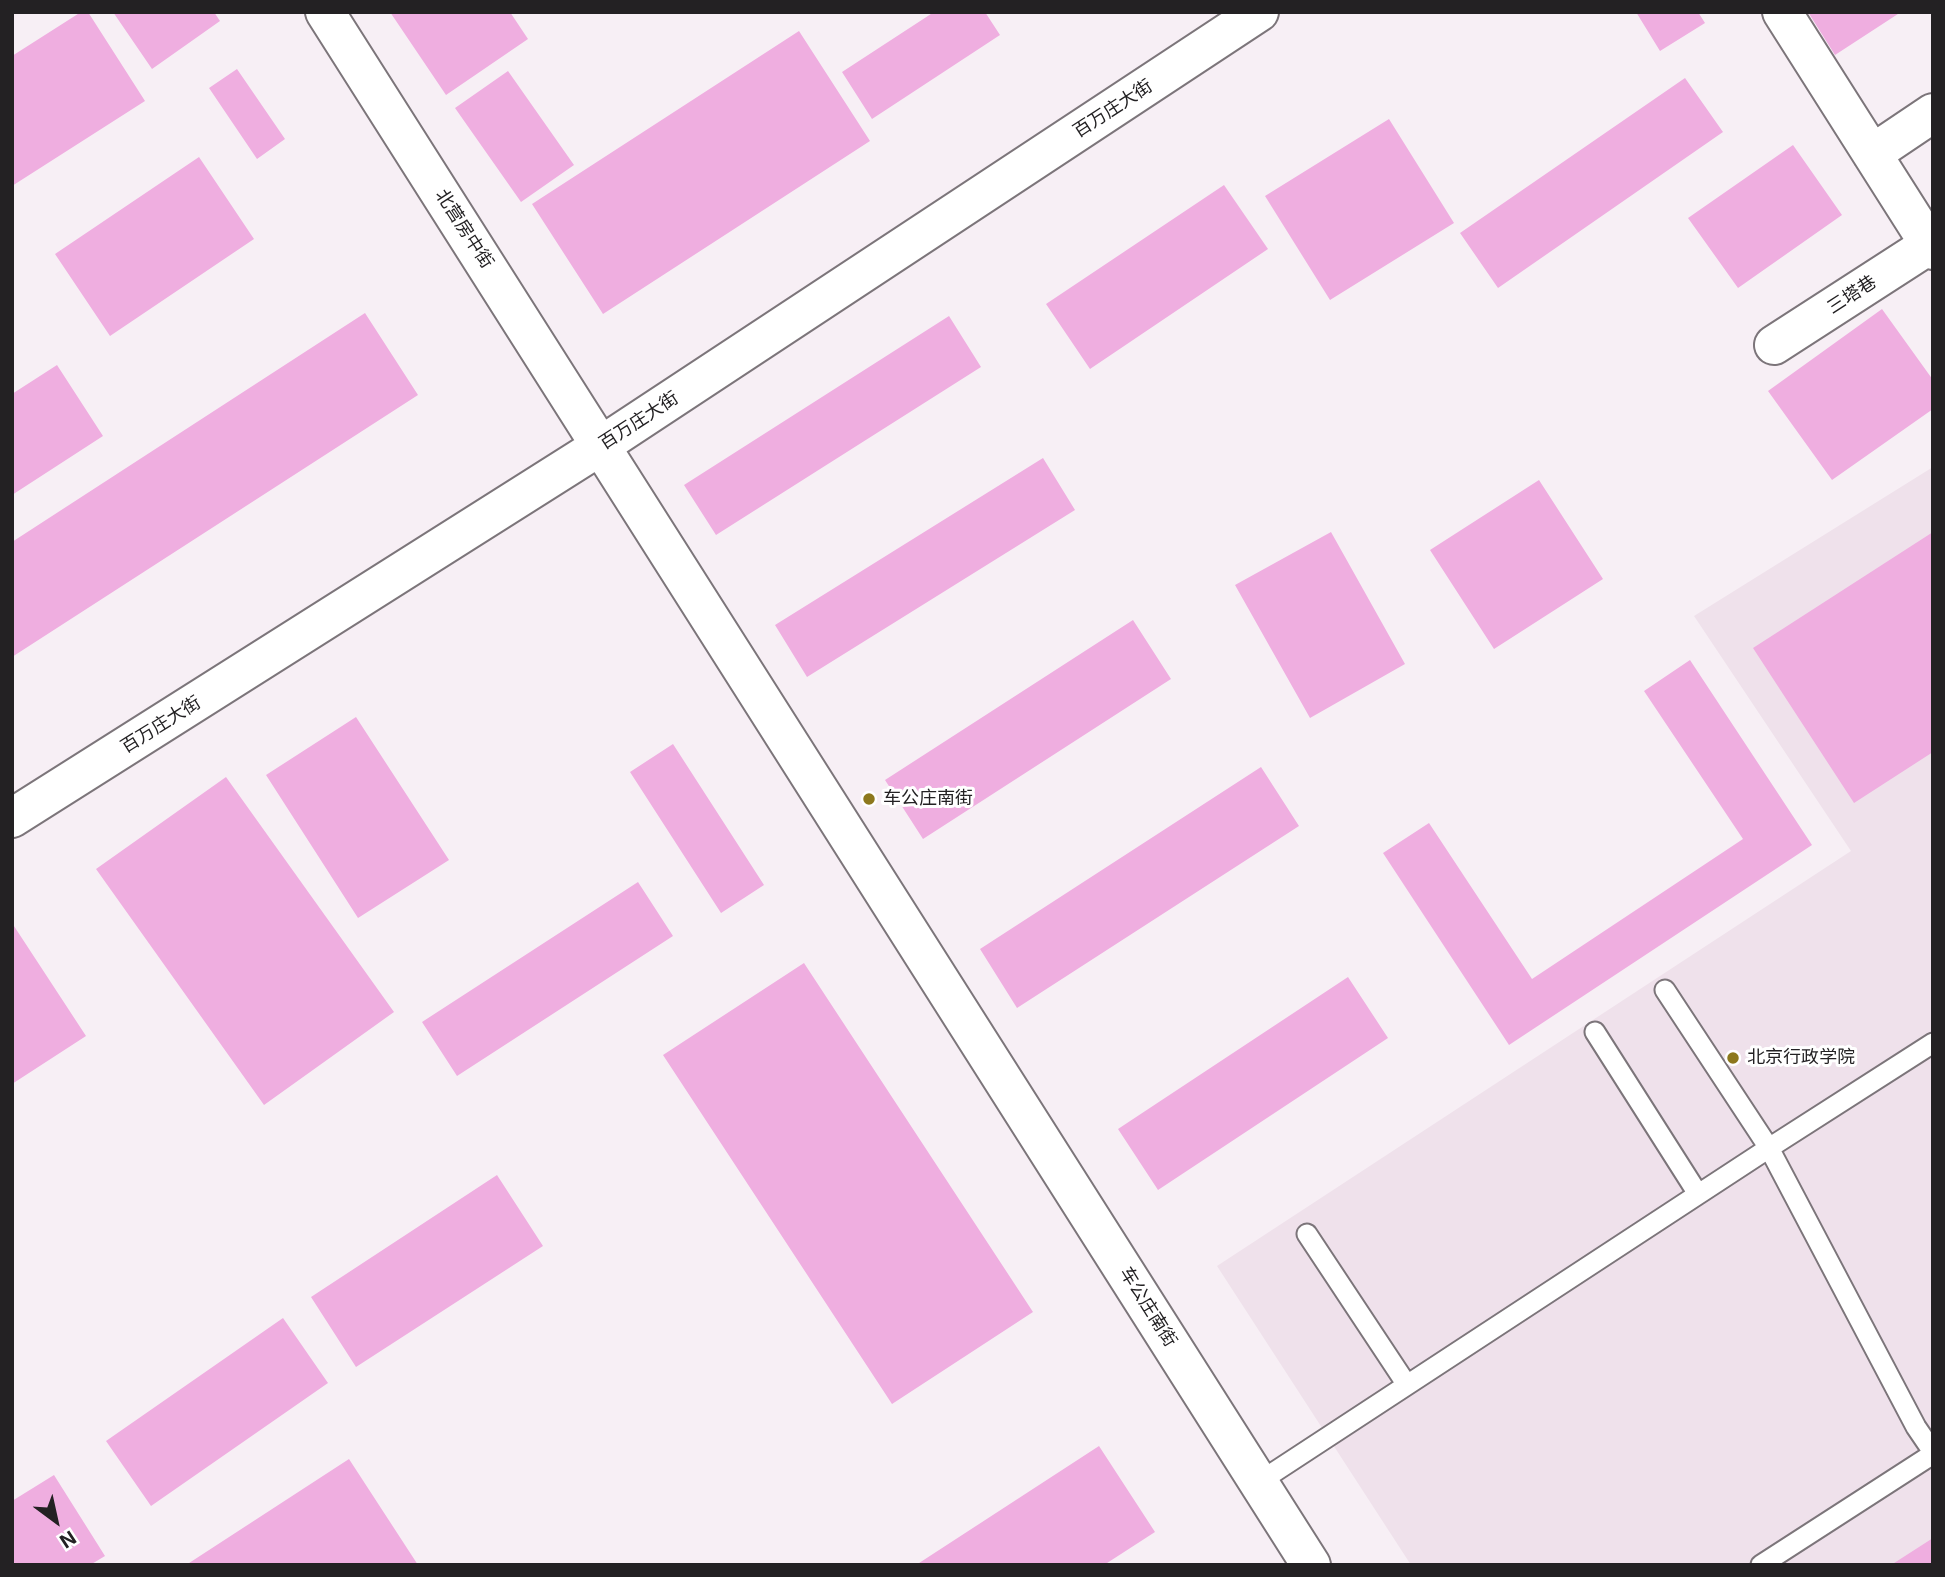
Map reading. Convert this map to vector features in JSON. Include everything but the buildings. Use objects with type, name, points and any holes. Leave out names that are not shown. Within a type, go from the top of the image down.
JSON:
[{"type":"street","name":"北营房中街","points":[[325,12],[602,445]]},
{"type":"street","name":"百万庄大街","points":[[12,818],[602,445],[1259,12]]},
{"type":"street","name":"三塔巷","points":[[1774,345],[1931,247],[1782,12]]},
{"type":"street","points":[[1872,154],[1933,114]]},
{"type":"street","name":"车公庄南街","points":[[602,445],[1311,1565]]},
{"type":"lane","points":[[1665,990],[1769,1148],[1916,1427],[1933,1453],[1761,1565]]},
{"type":"lane","points":[[1595,1032],[1698,1194]]},
{"type":"lane","points":[[1259,1482],[1933,1043]]},
{"type":"lane","points":[[1307,1234],[1407,1385]]},
{"type":"shaded area","name":"北京行政学院","points":[[1933,467],[1933,1565],[1411,1565],[1217,1266],[1851,851],[1694,616]]},
{"type":"place","name":"车公庄南街","points":[[869,799]]},
{"type":"place","name":"北京行政学院","points":[[1733,1058]]}]
